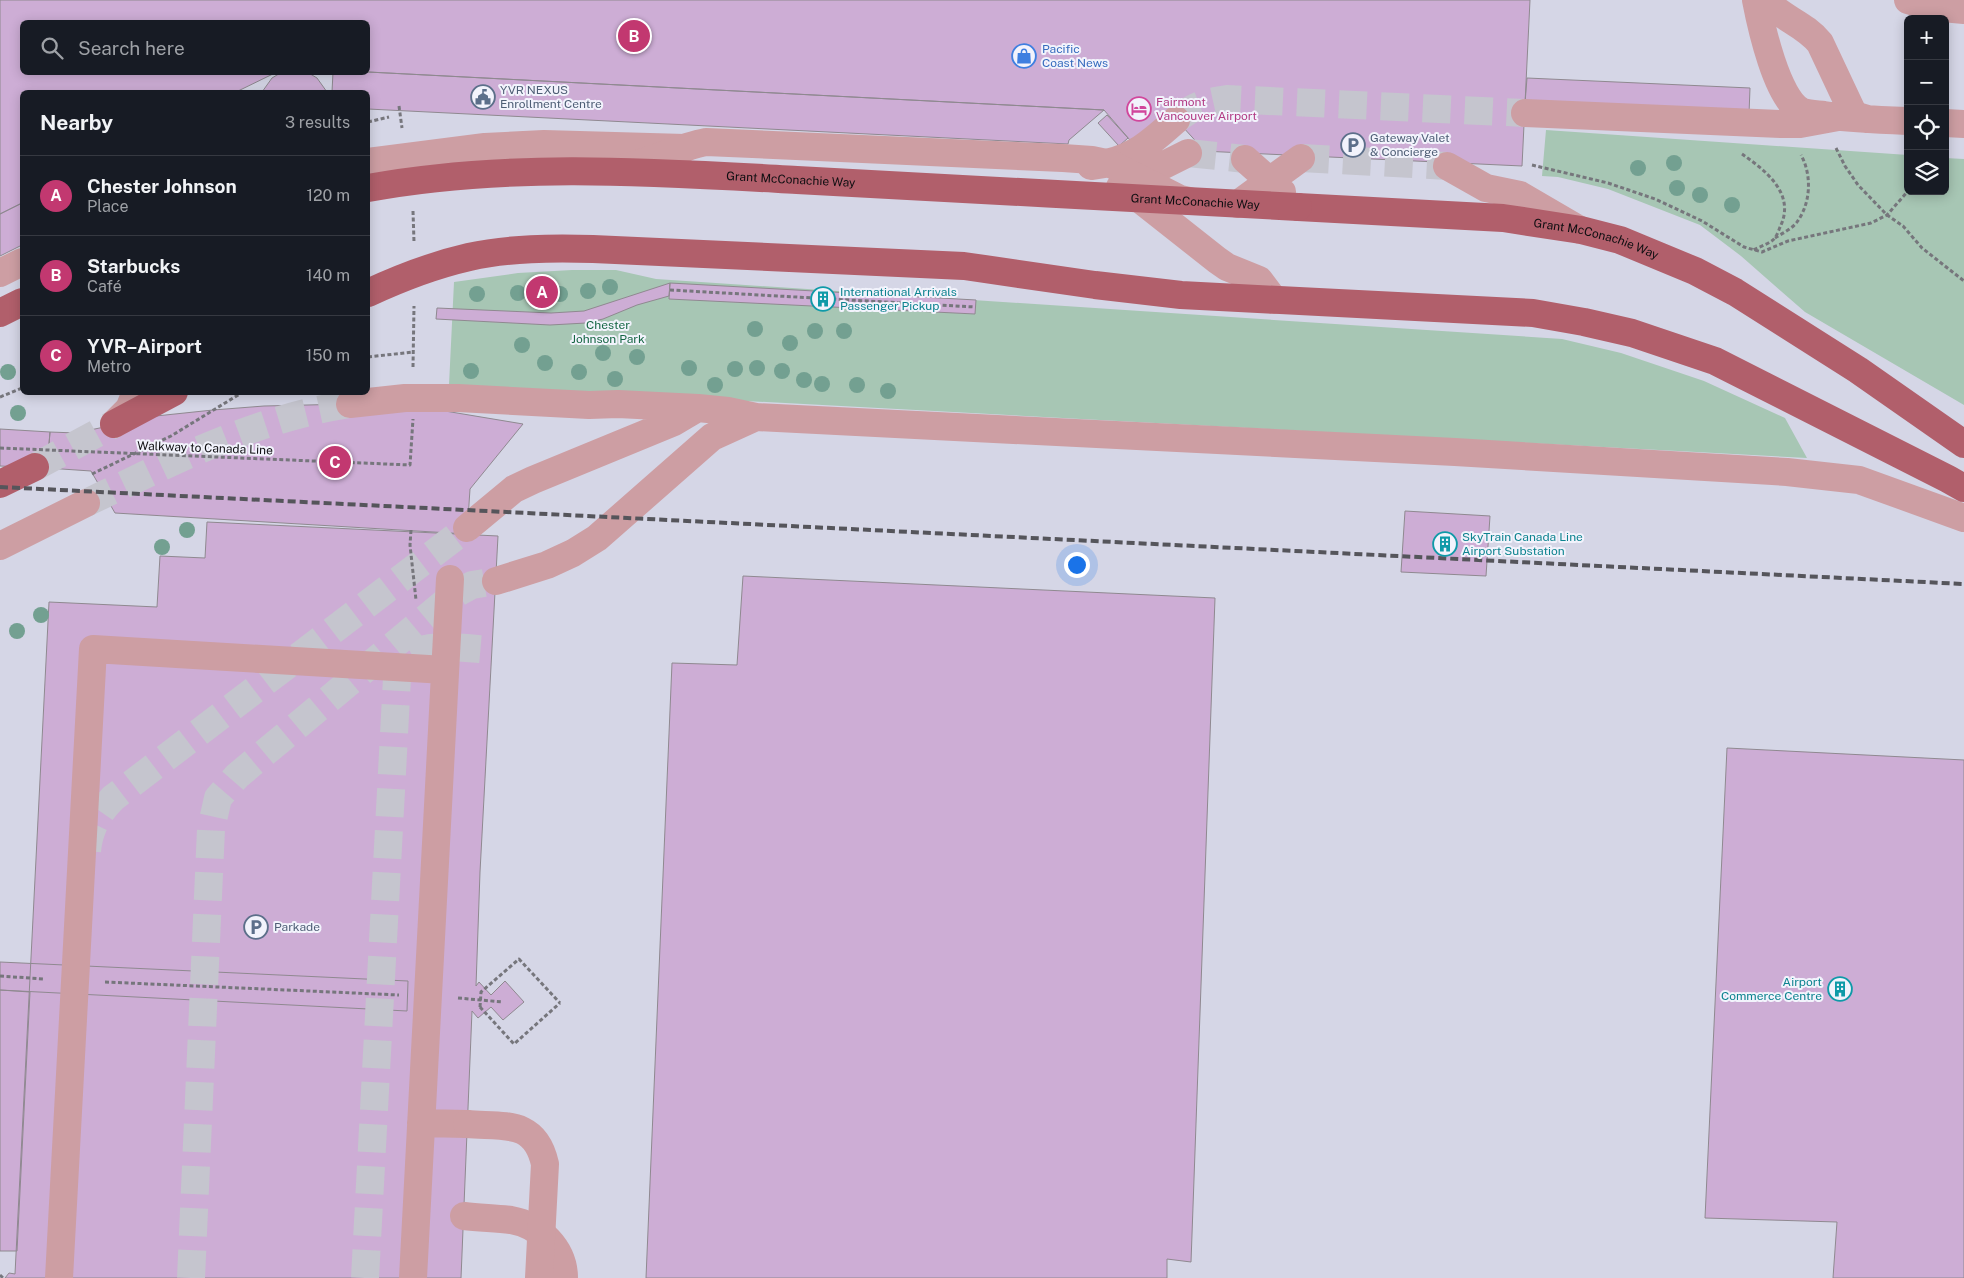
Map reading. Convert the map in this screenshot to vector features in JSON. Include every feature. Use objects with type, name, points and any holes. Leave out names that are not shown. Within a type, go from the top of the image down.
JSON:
[{"type":"main road","name":"Grant McConachie Way","points":[[375,186],[515,172],[607,171],[1503,218],[1581,230],[1620,240],[1660,255],[1735,292],[1858,370],[1964,444]]},
{"type":"main road","points":[[370,292],[395,280],[471,256],[545,248],[583,248],[964,266],[1181,295],[1533,313],[1632,333],[1715,362],[1964,488]]},
{"type":"main road","points":[[0,313],[20,303]]},
{"type":"main road","points":[[114,424],[168,395]]},
{"type":"main road","points":[[0,484],[34,467]]},
{"type":"street","points":[[1756,0],[1764,43],[1790,103],[1836,130]]},
{"type":"street","points":[[1765,0],[1814,35],[1820,43],[1852,111],[1857,116],[1867,119],[1904,121]]},
{"type":"street","points":[[1908,0],[1932,7],[1964,10]]},
{"type":"street","points":[[1525,113],[1800,124],[1836,130],[1867,119]]},
{"type":"street","points":[[370,162],[484,147],[544,144],[616,145],[1080,167],[1122,160],[1144,149],[1176,120]]},
{"type":"street","points":[[1949,123],[1964,124]]},
{"type":"street","points":[[607,171],[630,167],[686,146],[706,142],[1063,158],[1092,160],[1111,164],[1180,199],[1190,201]]},
{"type":"street","points":[[1103,196],[1188,153]]},
{"type":"street","points":[[1238,204],[1302,158]]},
{"type":"street","points":[[1245,159],[1298,207]]},
{"type":"street","points":[[1447,166],[1486,188],[1520,195],[1581,230]]},
{"type":"street","points":[[1080,167],[1100,172],[1119,182],[1217,260],[1227,267],[1259,280],[1274,300]]},
{"type":"street","points":[[0,273],[20,263]]},
{"type":"street","points":[[114,424],[129,409],[135,395]]},
{"type":"street","points":[[350,404],[405,398],[458,398],[589,405],[618,404],[728,410],[756,418],[1455,452],[1787,472],[1859,480],[1964,518]]},
{"type":"street","points":[[467,528],[514,489],[674,422],[698,408]]},
{"type":"street","points":[[496,581],[547,566],[597,538],[712,437],[756,418]]},
{"type":"street","points":[[0,546],[86,503]]},
{"type":"street","points":[[413,1278],[450,579]]},
{"type":"street","points":[[59,1278],[93,649],[445,670]]},
{"type":"street","points":[[421,1123],[514,1127],[526,1131],[536,1140],[545,1164],[539,1278]]},
{"type":"street","points":[[464,1216],[512,1220],[529,1226],[547,1238],[558,1251],[564,1269],[564,1278]]},
{"type":"path","points":[[370,122],[389,117]]},
{"type":"path","points":[[1717,122],[1718,136],[1760,167],[1776,182],[1783,198],[1785,214],[1774,239]]},
{"type":"path","points":[[1836,130],[1845,166],[1858,185],[1887,215],[1903,226],[1922,248],[1964,281]]},
{"type":"path","points":[[1752,250],[1774,239],[1796,223],[1807,202],[1809,175],[1798,151]]},
{"type":"path","points":[[1523,163],[1608,183],[1655,199],[1702,221],[1744,247],[1762,252],[1788,240],[1871,223],[1887,215],[1904,195]]},
{"type":"path","points":[[413,204],[414,251]]},
{"type":"path","points":[[670,290],[975,307]]},
{"type":"path","points":[[414,298],[414,372]]},
{"type":"path","points":[[370,357],[414,352]]},
{"type":"path","points":[[0,397],[20,389]]},
{"type":"path","points":[[92,473],[171,436],[237,395]]},
{"type":"path","name":"Walkway to Canada Line","points":[[0,448],[410,465],[413,419]]},
{"type":"path","points":[[519,959],[560,1003],[514,1044],[480,1007],[481,992],[519,959]]},
{"type":"path","points":[[0,976],[478,998],[503,1002]]},
{"type":"shaded area","points":[[0,0],[1964,0],[1964,1278],[0,1278]]},
{"type":"green space","points":[[1546,130],[1904,155],[1904,195],[1949,195],[1949,158],[1964,159],[1964,405],[1805,312],[1741,256],[1700,225],[1608,189],[1558,177],[1542,176]]},
{"type":"green space","name":"Chester Johnson Park","points":[[616,270],[656,279],[1562,339],[1621,353],[1704,381],[1785,418],[1807,458],[449,385],[454,282],[518,273]]},
{"type":"building","points":[[0,0],[1530,0],[1522,166],[1202,151],[1202,148],[1172,115],[1136,147],[1104,110],[370,72],[370,20],[20,20],[20,75],[271,75],[240,90],[20,90],[20,204],[0,214]]},
{"type":"building","points":[[370,72],[1104,110],[1069,140],[1068,144],[370,109],[370,90],[332,90],[333,75],[370,75]]},
{"type":"building","points":[[277,75],[312,75],[317,78],[326,90],[263,90],[272,78]]},
{"type":"building","points":[[1527,78],[1750,88],[1749,114],[1525,103]]},
{"type":"building","points":[[1107,115],[1128,138],[1119,146],[1098,123]]},
{"type":"building","points":[[20,204],[20,246],[0,256],[0,214]]},
{"type":"building","points":[[670,283],[669,296],[586,323],[550,325],[436,319],[437,308],[551,313],[584,311]]},
{"type":"building","name":"International Arrivals Passenger Pickup","points":[[670,283],[976,300],[975,314],[669,299]]},
{"type":"building","points":[[350,404],[427,408],[523,424],[470,489],[467,534],[115,513],[91,471],[47,468],[50,432],[76,433],[156,416],[213,410],[264,406]]},
{"type":"building","points":[[0,429],[50,432],[47,468],[0,466]]},
{"type":"building","name":"SkyTrain Canada Line Airport Substation","points":[[1405,511],[1490,516],[1486,576],[1401,572]]},
{"type":"building","name":"Parkade","points":[[207,522],[498,536],[480,872],[476,986],[479,982],[491,995],[505,981],[524,1002],[503,1020],[491,1007],[478,1018],[472,1011],[461,1278],[5,1278],[9,1273],[15,1274],[49,602],[157,607],[160,556],[205,558]]},
{"type":"building","points":[[743,576],[1215,598],[1191,1262],[1167,1259],[1167,1278],[646,1278],[672,663],[737,665]]},
{"type":"building","name":"Airport Commerce Centre","points":[[1727,748],[1964,760],[1964,1278],[1833,1278],[1837,1222],[1705,1218]]},
{"type":"building","points":[[0,962],[408,981],[407,1011],[0,990]]},
{"type":"building","points":[[0,990],[30,992],[17,1251],[0,1251]]},
{"type":"tunnel","points":[[1176,120],[1200,105],[1227,99],[1525,113]]},
{"type":"tunnel","points":[[1188,153],[1245,159]]},
{"type":"tunnel","points":[[1301,158],[1447,166]]},
{"type":"tunnel","points":[[86,503],[215,443],[281,420],[350,404]]},
{"type":"tunnel","points":[[35,467],[114,424]]},
{"type":"tunnel","points":[[87,851],[95,822],[113,798],[467,528]]},
{"type":"tunnel","points":[[191,1278],[211,829],[218,798],[237,776],[455,594],[472,585],[496,581]]},
{"type":"tunnel","points":[[365,1278],[397,676],[402,663],[409,656],[419,651],[443,647],[492,650]]},
{"type":"railway","points":[[0,487],[1964,584]]},
{"type":"place","name":"Starbucks","points":[[634,36]]},
{"type":"place","name":"Pacific Coast News","points":[[1024,56]]},
{"type":"place","name":"YVR NEXUS Enrollment Centre","points":[[483,97]]},
{"type":"place","name":"Fairmont Vancouver Airport","points":[[1139,109]]},
{"type":"place","name":"Gateway Valet & Concierge","points":[[1353,145]]},
{"type":"place","name":"Chester Johnson","points":[[542,292]]},
{"type":"place","name":"International Arrivals Passenger Pickup","points":[[823,299]]},
{"type":"place","name":"YVR–Airport","points":[[335,462]]},
{"type":"place","name":"SkyTrain Canada Line Airport Substation","points":[[1445,544]]},
{"type":"place","name":"Parkade","points":[[256,927]]},
{"type":"place","name":"Airport Commerce Centre","points":[[1840,989]]}]
